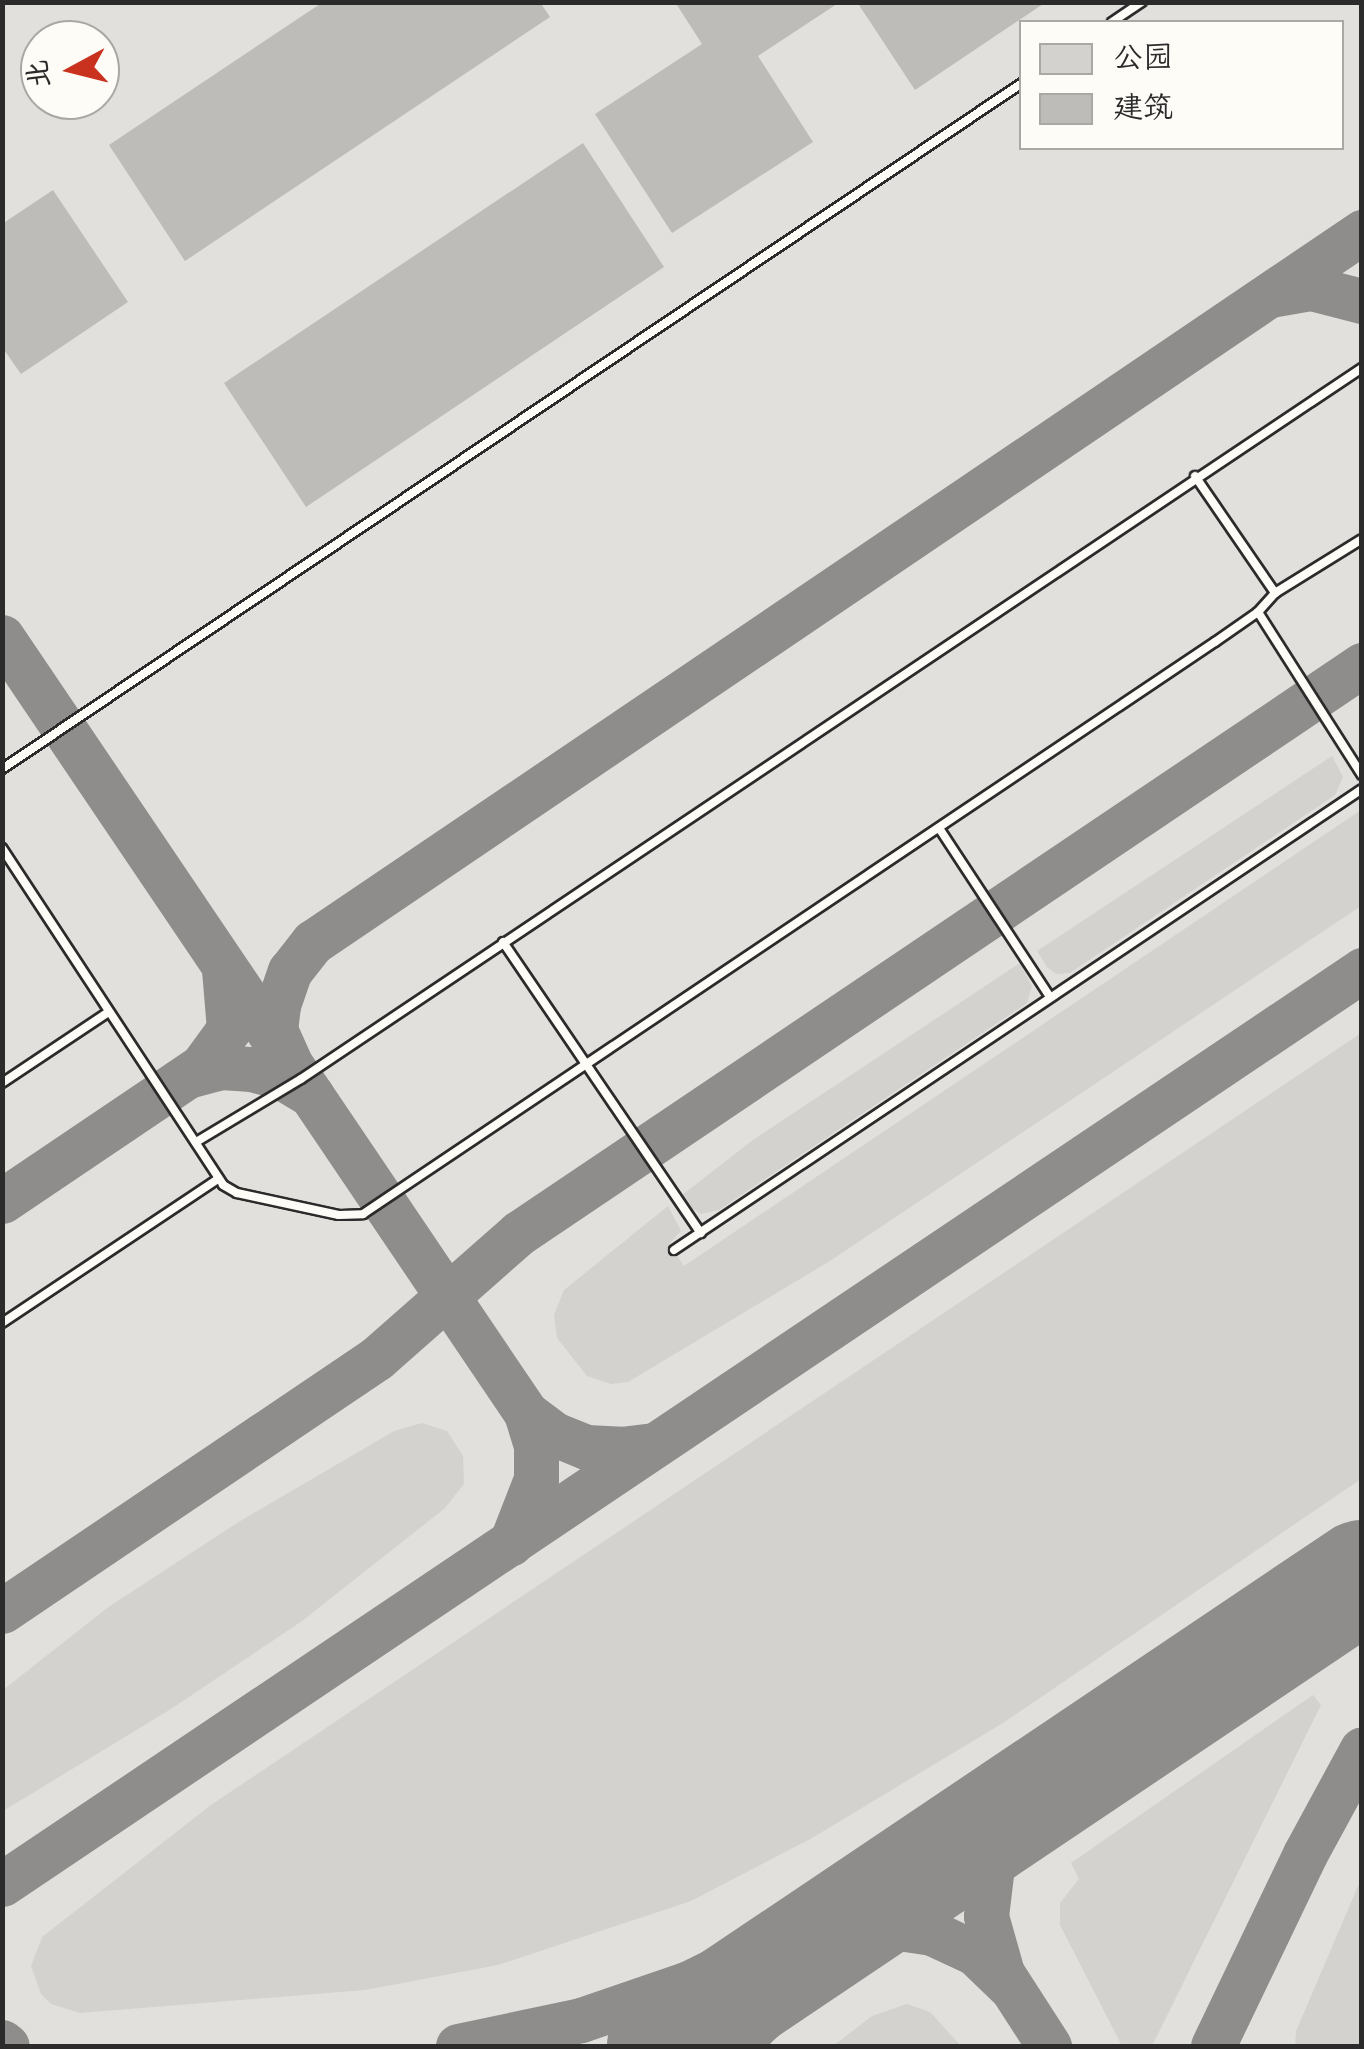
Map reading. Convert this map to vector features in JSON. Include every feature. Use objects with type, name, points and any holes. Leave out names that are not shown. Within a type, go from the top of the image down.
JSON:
[{"type":"lane","points":[[1115,20],[1142,2]]},
{"type":"lane","points":[[2,769],[1019,86]]},
{"type":"lane","points":[[196,1142],[302,1079],[1195,476],[1362,368]]},
{"type":"lane","points":[[1195,476],[1275,593]]},
{"type":"lane","points":[[3,849],[218,1179],[237,1193],[339,1215],[363,1214],[582,1063],[1258,612],[1275,593],[1362,540]]},
{"type":"lane","points":[[1258,612],[1362,775]]},
{"type":"lane","points":[[674,1250],[1362,789]]},
{"type":"lane","points":[[939,828],[1050,996]]},
{"type":"lane","points":[[503,942],[700,1233]]},
{"type":"lane","points":[[2,1083],[107,1014]]},
{"type":"lane","points":[[2,1323],[218,1179]]},
{"type":"shaded area","points":[[3,3],[1361,3],[1361,2046],[3,2046]]},
{"type":"green space","points":[[1332,756],[1343,777],[1335,795],[1070,973],[1056,974],[1047,967],[1037,951]]},
{"type":"green space","points":[[1361,810],[1361,906],[830,1261],[628,1382],[611,1384],[587,1376],[557,1338],[554,1315],[564,1290],[668,1206],[681,1231],[669,1244],[684,1266]]},
{"type":"green space","points":[[1020,963],[1032,986],[1027,1003],[719,1210],[701,1214],[690,1207],[682,1195],[753,1140]]},
{"type":"green space","points":[[1361,1033],[1361,1479],[1003,1723],[812,1838],[691,1901],[498,1965],[365,1990],[80,2013],[51,2004],[41,1994],[31,1966],[42,1937],[211,1805]]},
{"type":"green space","points":[[422,1423],[447,1431],[463,1456],[464,1484],[444,1509],[302,1621],[171,1709],[3,1811],[3,1690],[107,1608],[237,1523],[394,1431]]},
{"type":"green space","points":[[1313,1695],[1321,1705],[1152,2046],[1122,2046],[1060,1925],[1060,1903],[1079,1879],[1071,1863]]},
{"type":"green space","points":[[1361,1879],[1361,2046],[1295,2046],[1296,2031]]},
{"type":"green space","points":[[907,2004],[930,2012],[961,2046],[833,2046],[872,2016]]},
{"type":"building","points":[[323,2],[540,2],[550,17],[185,261],[109,145]]},
{"type":"building","points":[[675,2],[840,2],[758,56],[813,142],[672,233],[595,114],[702,44]]},
{"type":"building","points":[[857,2],[1046,2],[1019,20],[915,90]]},
{"type":"building","points":[[583,143],[664,267],[306,507],[224,383]]},
{"type":"building","points":[[53,190],[128,302],[21,374],[2,347],[2,224]]},
{"type":"taxiway","points":[[289,1061],[275,1030],[278,1005],[290,971],[313,942],[1362,232]]},
{"type":"taxiway","points":[[1270,295],[1311,288],[1362,301]]},
{"type":"taxiway","points":[[2,637],[526,1413],[536,1445],[536,1479],[511,1543]]},
{"type":"taxiway","points":[[2,1611],[377,1358],[519,1233],[1362,665]]},
{"type":"taxiway","points":[[2,1201],[202,1066],[229,1029],[224,970]]},
{"type":"taxiway","points":[[2,1884],[1362,970]]},
{"type":"taxiway","points":[[191,1075],[221,1067],[252,1069],[283,1078],[311,1095]]},
{"type":"taxiway","points":[[526,1413],[554,1434],[586,1447],[621,1449],[654,1445]]},
{"type":"taxiway","points":[[1212,1677],[1362,1595]]},
{"type":"taxiway","points":[[1213,2046],[1305,1854],[1362,1749]]},
{"type":"taxiway","points":[[458,2046],[581,2020],[689,1983],[888,1885],[1033,1797]]},
{"type":"taxiway","points":[[1022,1809],[993,1858],[986,1916],[1002,1973],[1049,2046]]},
{"type":"taxiway","points":[[734,2046],[874,1913]]},
{"type":"taxiway","points":[[841,1934],[885,1926],[932,1933],[975,1953],[1009,1986]]},
{"type":"taxiway","points":[[2,2042],[7,2046]]},
{"type":"runway","points":[[663,2046],[1362,1576]]}]
